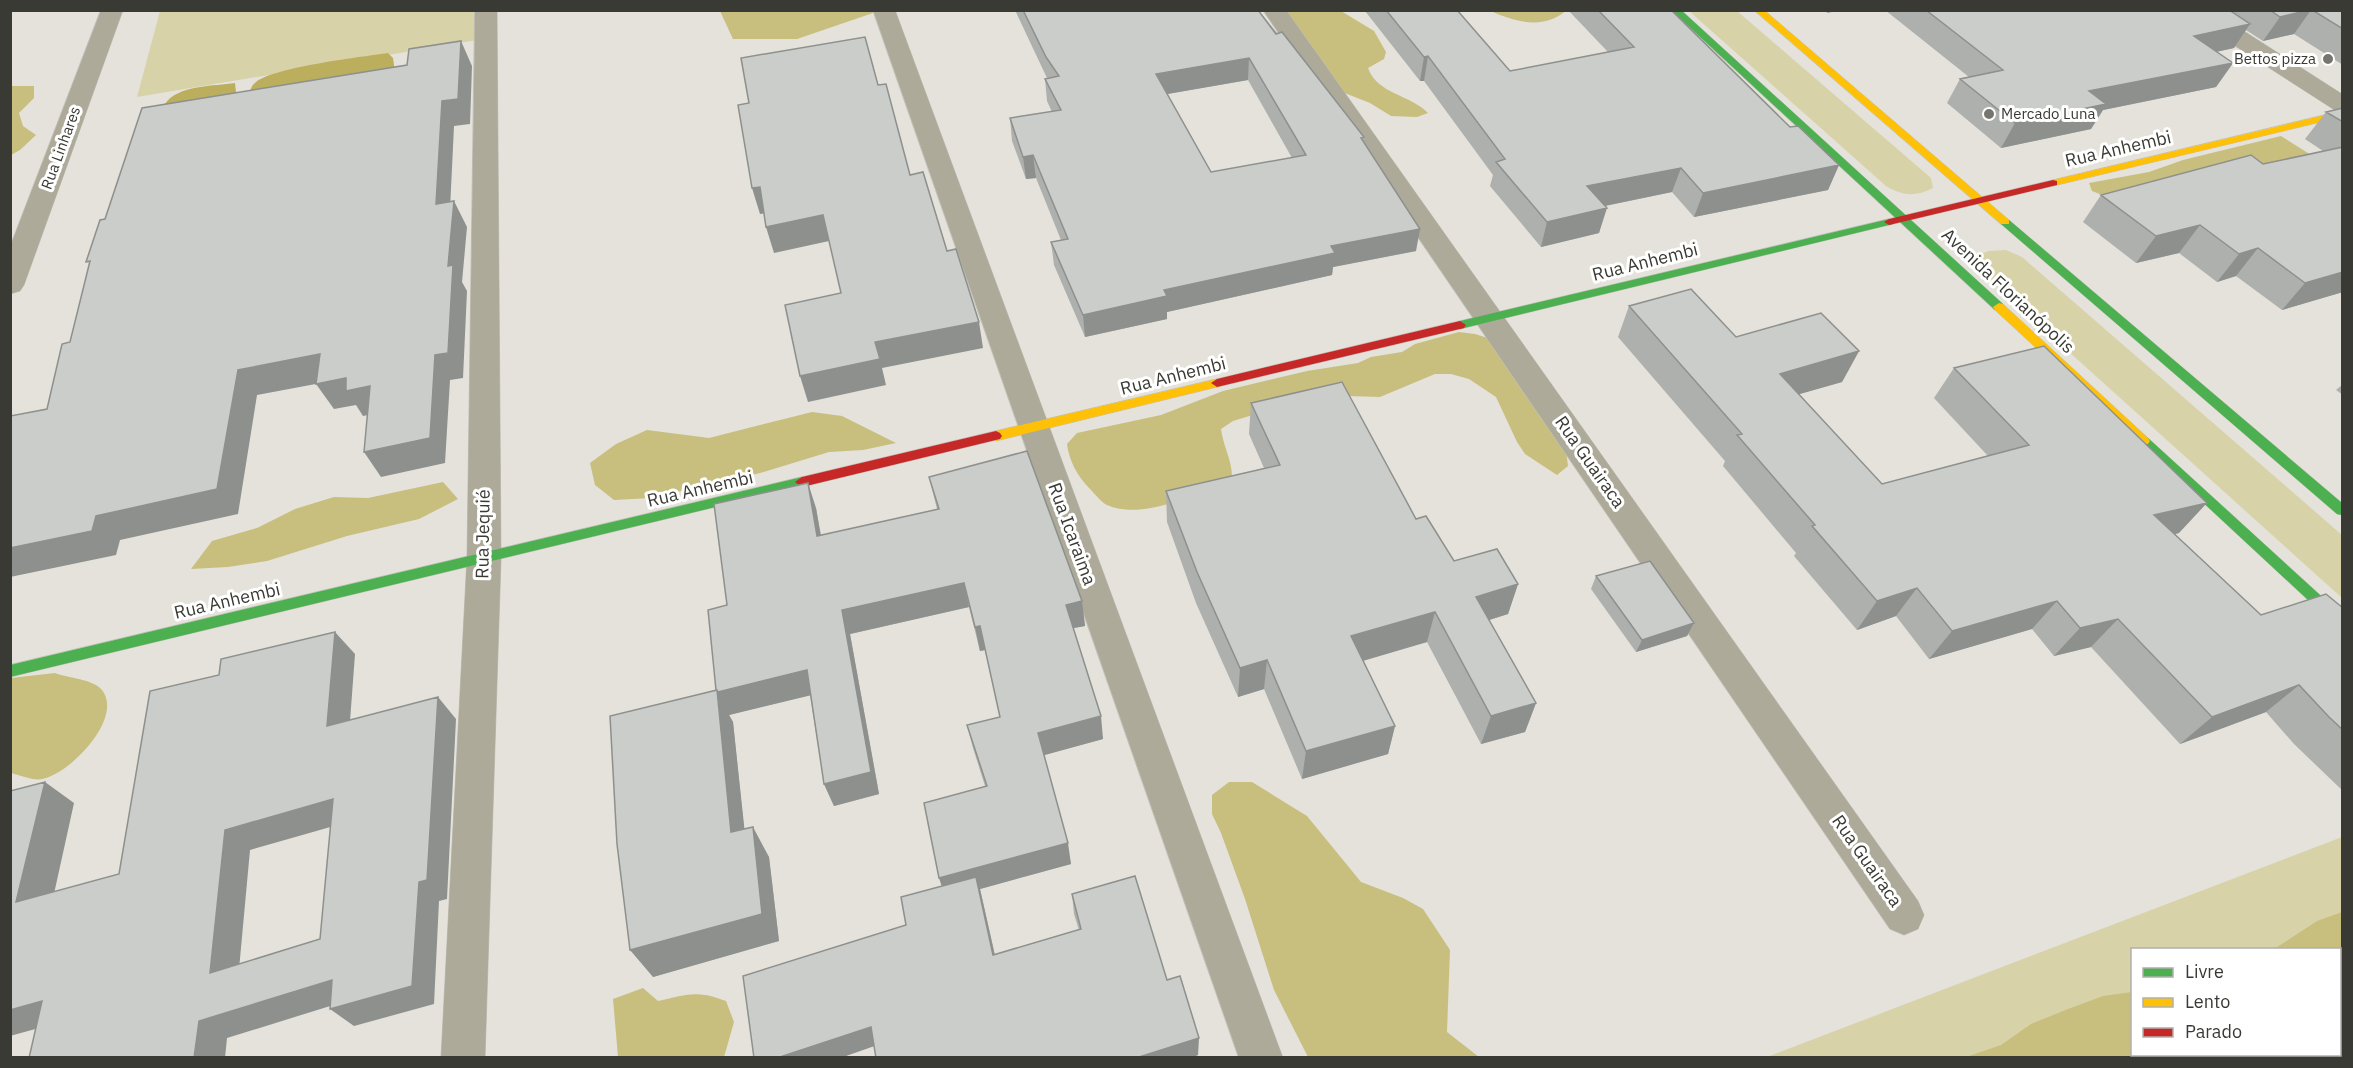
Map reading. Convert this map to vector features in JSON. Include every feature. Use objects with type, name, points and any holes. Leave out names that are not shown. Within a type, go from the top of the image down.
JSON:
[{"type":"street","name":"Rua Linhares","points":[[10,285],[111,10]]},
{"type":"street","name":"Rua Jequié","points":[[462,1058],[484,558],[486,10]]},
{"type":"street","name":"Rua Icaraima","points":[[884,10],[1261,1058]]},
{"type":"street","name":"Rua Guairaca","points":[[1274,10],[1904,915]]},
{"type":"street","name":"Avenida Florianópolis","points":[[1675,10],[2343,623]]},
{"type":"street","points":[[1758,10],[2343,510]]},
{"type":"street","points":[[2195,10],[2343,104]]},
{"type":"street","name":"Rua Anhembi","points":[[10,671],[2343,114]]},
{"type":"shaded area","points":[[160,11],[476,11],[477,40],[137,97]]},
{"type":"shaded area","points":[[720,11],[872,11],[873,13],[797,39],[733,39]]},
{"type":"shaded area","points":[[1287,11],[1341,11],[1374,31],[1386,52],[1384,59],[1368,68],[1372,77],[1386,89],[1413,102],[1428,113],[1417,117],[1391,116],[1370,103],[1337,90],[1306,38],[1283,14]]},
{"type":"shaded area","points":[[1490,11],[1566,11],[1548,21],[1529,22]]},
{"type":"shaded area","points":[[1689,11],[1737,11],[1931,178],[1933,188],[1909,194],[1886,186]]},
{"type":"shaded area","points":[[388,53],[393,58],[395,72],[249,94],[256,82],[281,72],[319,63]]},
{"type":"shaded area","points":[[235,83],[239,98],[167,107],[165,104],[178,93],[187,90]]},
{"type":"shaded area","points":[[11,86],[34,86],[34,98],[19,113],[23,126],[36,135],[11,155]]},
{"type":"shaded area","points":[[2281,136],[2311,155],[2105,196],[2092,191],[2089,183],[2149,172],[2183,160]]},
{"type":"shaded area","points":[[2006,250],[2022,257],[2342,535],[2342,598],[1975,267],[1975,256],[1989,251]]},
{"type":"shaded area","points":[[1459,332],[1491,339],[1566,451],[1568,466],[1557,475],[1525,454],[1496,397],[1469,379],[1451,374],[1435,374],[1380,397],[1348,396],[1266,411],[1233,421],[1221,429],[1232,477],[1188,497],[1154,507],[1138,510],[1122,509],[1105,504],[1082,479],[1070,457],[1067,444],[1077,433],[1161,415],[1223,391],[1402,352],[1415,344]]},
{"type":"shaded area","points":[[812,412],[842,416],[896,443],[863,450],[829,452],[760,473],[651,498],[614,500],[595,485],[590,463],[616,444],[647,430],[709,438]]},
{"type":"shaded area","points":[[443,482],[458,499],[419,519],[347,536],[267,561],[228,567],[191,569],[212,541],[257,528],[295,509],[334,497],[368,498]]},
{"type":"shaded area","points":[[55,673],[93,683],[102,690],[107,702],[106,715],[100,729],[79,756],[54,775],[42,779],[31,779],[11,773],[11,678]]},
{"type":"shaded area","points":[[1229,782],[1252,782],[1307,816],[1361,882],[1403,898],[1423,909],[1450,950],[1447,1032],[1479,1057],[1308,1057],[1274,990],[1245,899],[1212,814],[1212,795]]},
{"type":"shaded area","points":[[2342,837],[2342,1057],[1767,1057]]},
{"type":"shaded area","points":[[2342,912],[2342,1057],[1966,1057],[2001,1045],[2031,1024],[2068,1009],[2103,996],[2131,992],[2131,1056],[2341,1056],[2341,948],[2276,948],[2317,921]]},
{"type":"shaded area","points":[[643,988],[658,1001],[677,996],[700,994],[726,1001],[734,1022],[724,1057],[618,1057],[613,999]]},
{"type":"building","points":[[1023,10],[1258,10],[1276,34],[1282,32],[1364,137],[1361,138],[1420,229],[1331,246],[1335,253],[1164,290],[1167,296],[1083,315],[1051,242],[1068,239],[1033,155],[1023,157],[1010,118],[1061,110],[1045,79],[1059,76],[1046,57]],"holes":[[[1249,58],[1306,155],[1211,172],[1156,74]]]},
{"type":"building","points":[[1386,10],[1457,10],[1510,71],[1634,47],[1598,10],[1671,10],[1790,127],[1798,126],[1839,165],[1703,193],[1681,168],[1587,186],[1607,208],[1547,222],[1496,162],[1505,159],[1428,56],[1424,57]]},
{"type":"building","points":[[1926,10],[2229,10],[2250,24],[2194,36],[2233,63],[2089,91],[2106,104],[2015,123],[1960,79],[2003,70]]},
{"type":"building","points":[[2270,10],[2309,10],[2280,17]]},
{"type":"building","points":[[2312,10],[2343,10],[2343,29]]},
{"type":"building","points":[[865,37],[878,85],[886,84],[910,175],[923,172],[947,251],[956,249],[979,322],[875,342],[880,359],[800,376],[785,305],[841,293],[823,215],[766,227],[760,187],[752,188],[738,105],[749,103],[741,58]]},
{"type":"building","points":[[461,41],[458,99],[442,101],[436,204],[454,201],[448,266],[453,265],[448,353],[435,355],[430,438],[364,452],[370,386],[346,391],[346,378],[316,384],[320,354],[238,370],[217,489],[96,516],[92,531],[10,548],[10,416],[47,409],[62,344],[70,342],[90,261],[86,262],[100,220],[105,219],[142,108],[407,65],[409,49]]},
{"type":"building","points":[[2343,108],[2343,122],[2326,112]]},
{"type":"building","points":[[2343,147],[2343,272],[2305,283],[2258,248],[2239,254],[2200,225],[2156,236],[2101,195],[2251,155],[2263,164]]},
{"type":"building","points":[[1691,289],[1736,337],[1821,313],[1859,351],[1780,374],[1882,484],[2029,445],[1954,368],[2044,346],[2207,503],[2154,515],[2261,615],[2326,594],[2343,608],[2343,730],[2299,685],[2212,717],[2118,619],[2080,628],[2057,601],[1952,631],[1917,588],[1877,601],[1737,435],[1742,434],[1629,306]]},
{"type":"building","points":[[1342,382],[1416,519],[1426,516],[1454,561],[1497,549],[1518,584],[1476,597],[1536,703],[1491,716],[1435,612],[1351,636],[1395,726],[1306,751],[1267,660],[1240,668],[1197,572],[1166,491],[1280,465],[1251,403]]},
{"type":"building","points":[[1027,451],[1082,601],[1066,605],[1101,716],[1038,733],[1068,843],[939,878],[924,803],[987,786],[967,725],[1000,717],[980,626],[975,627],[964,583],[842,610],[871,772],[824,784],[807,670],[718,692],[716,690],[708,610],[727,605],[714,504],[808,483],[817,536],[939,509],[929,477]]},
{"type":"building","points":[[1650,561],[1694,623],[1642,640],[1596,576]]},
{"type":"building","points":[[335,632],[327,726],[438,697],[427,880],[419,882],[412,986],[330,1009],[332,980],[199,1021],[194,1058],[29,1058],[42,1001],[10,1010],[10,791],[45,782],[16,902],[119,874],[150,691],[219,675],[221,659]],"holes":[[[333,799],[320,939],[210,973],[225,830]]]},
{"type":"building","points":[[717,690],[731,832],[753,827],[762,914],[630,950],[617,844],[610,716]]},
{"type":"building","points":[[1135,876],[1167,980],[1180,976],[1199,1038],[1136,1058],[876,1058],[871,1027],[777,1058],[754,1058],[743,976],[906,925],[901,897],[976,877],[993,955],[1081,929],[1072,894]]},
{"type":"traffic: fast","points":[[1675,10],[1999,307]]},
{"type":"traffic: fast","points":[[1460,325],[1889,222]]},
{"type":"traffic: fast","points":[[2005,222],[2342,510]]},
{"type":"traffic: fast","points":[[2144,441],[2342,623]]},
{"type":"traffic: fast","points":[[10,671],[802,482]]},
{"type":"traffic: slow","points":[[1758,10],[2005,222]]},
{"type":"traffic: slow","points":[[2053,183],[2342,114]]},
{"type":"traffic: slow","points":[[1999,307],[2144,441]]},
{"type":"traffic: slow","points":[[996,436],[1217,383]]},
{"type":"traffic: jam","points":[[1889,222],[2053,183]]},
{"type":"traffic: jam","points":[[1217,383],[1460,325]]},
{"type":"traffic: jam","points":[[802,482],[996,436]]},
{"type":"place","name":"Bettos pizza","points":[[2328,59]]},
{"type":"place","name":"Mercado Luna","points":[[1989,114]]}]
